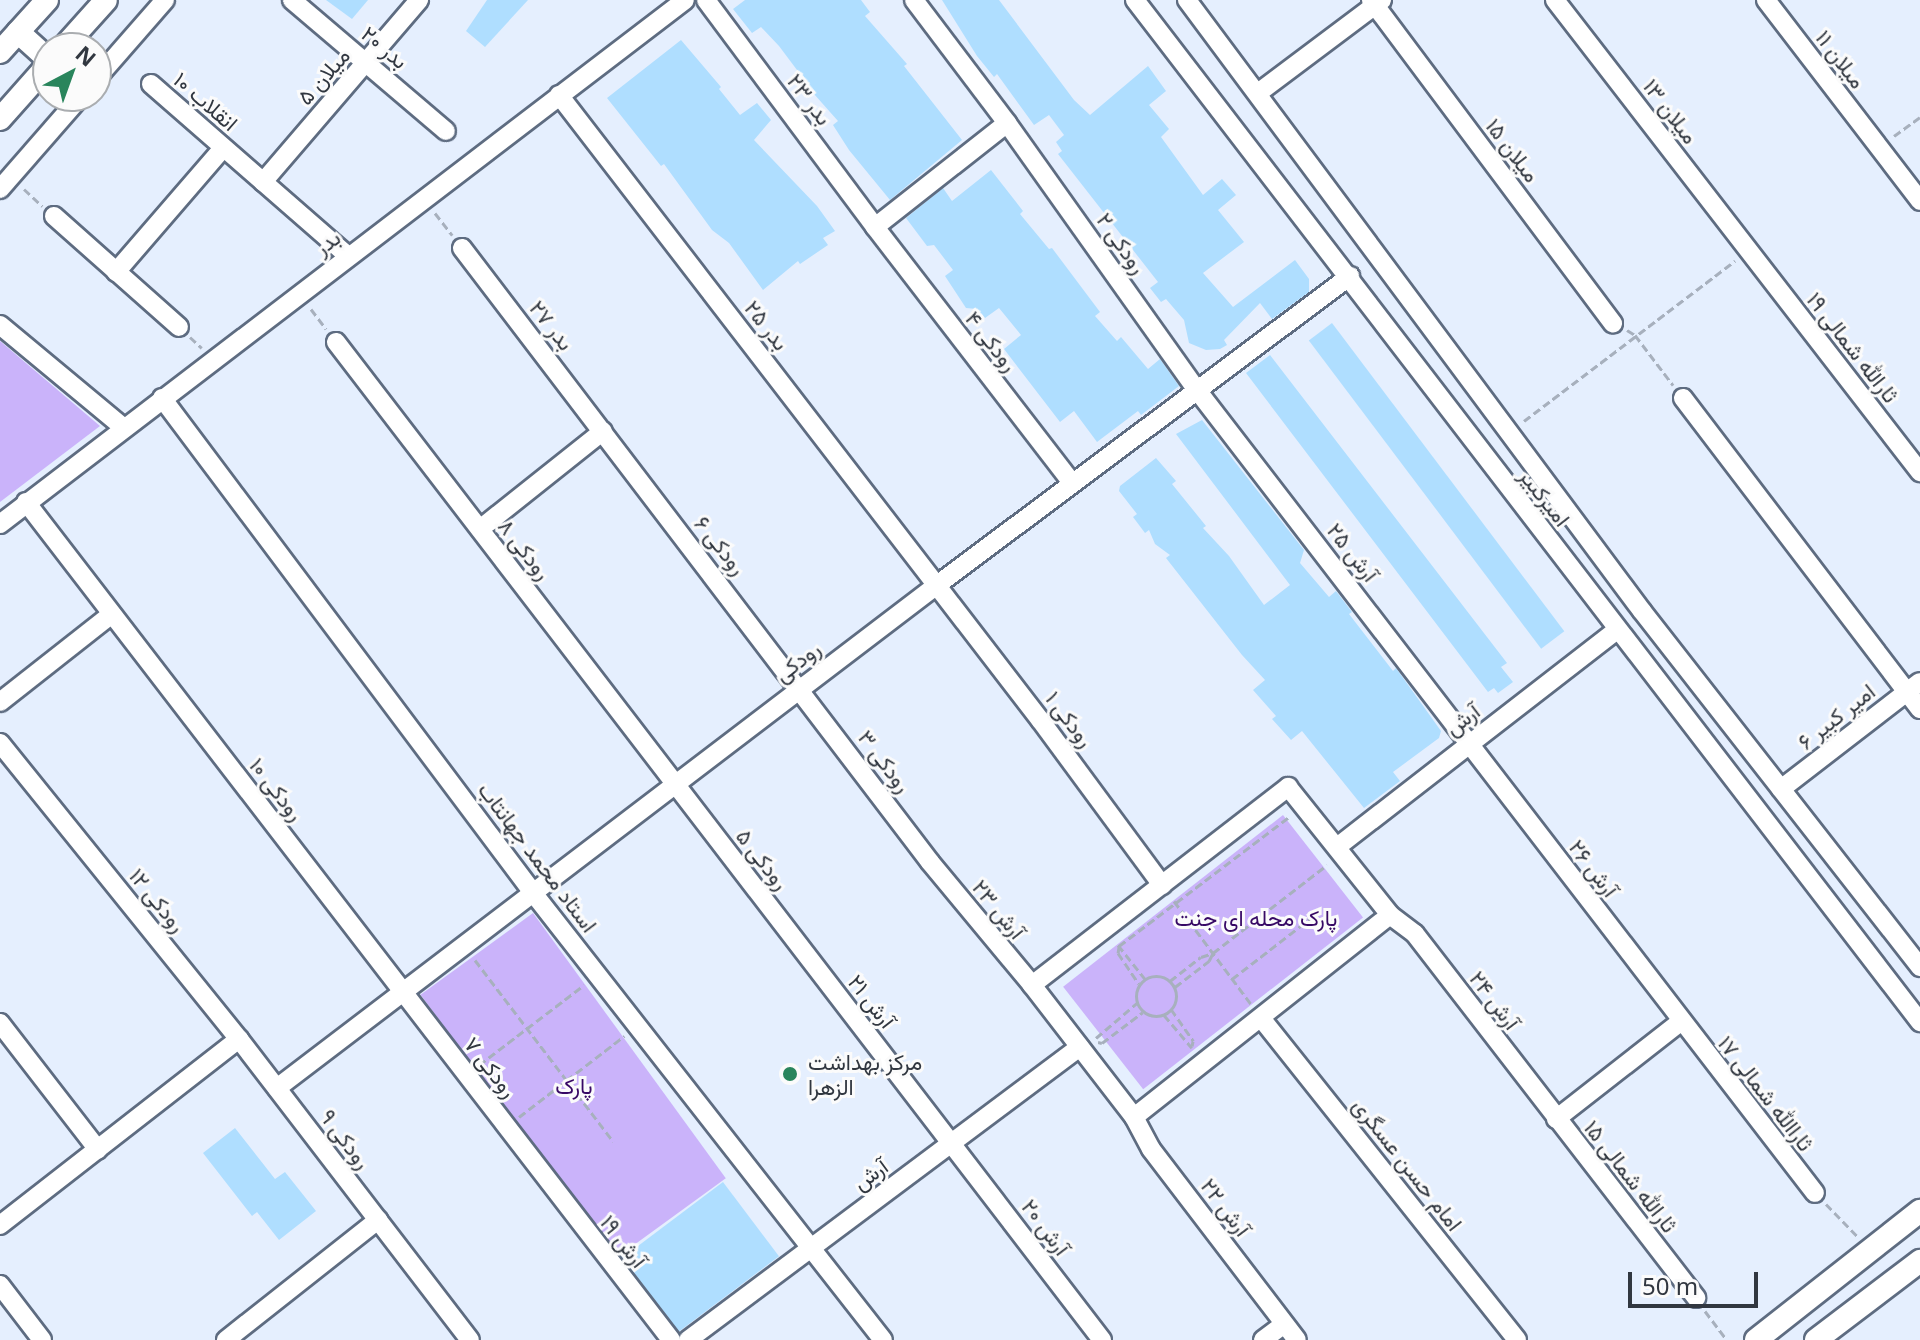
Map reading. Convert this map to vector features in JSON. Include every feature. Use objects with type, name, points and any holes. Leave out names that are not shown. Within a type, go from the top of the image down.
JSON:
[{"type":"main road","points":[[0,52],[47,0]]},
{"type":"main road","points":[[77,32],[106,0]]},
{"type":"main road","points":[[18,32],[32,46]]},
{"type":"main road","points":[[0,119],[32,81]]},
{"type":"main road","points":[[1756,1340],[1920,1211]]},
{"type":"main road","points":[[1816,1340],[1920,1261]]},
{"type":"street","points":[[112,61],[165,0]]},
{"type":"street","name":"بدر ۲۰","points":[[292,0],[446,131]]},
{"type":"street","name":"میلان ۵","points":[[263,182],[419,0]]},
{"type":"street","name":"بدر","points":[[0,524],[685,0]]},
{"type":"street","name":"بدر ۲۳","points":[[706,0],[875,227]]},
{"type":"street","name":"رودکی ۲","points":[[914,0],[1007,123],[1197,390]]},
{"type":"street","name":"امیرکبیر","points":[[1135,0],[1920,1022]]},
{"type":"street","name":"امیرکبیر","points":[[1187,0],[1455,363],[1920,967]]},
{"type":"street","name":"میلان ۱۳","points":[[1555,0],[1748,252]]},
{"type":"street","name":"میلان ۱۱","points":[[1766,0],[1920,201]]},
{"type":"street","points":[[1258,93],[1376,2]]},
{"type":"street","name":"میلان ۱۵","points":[[1376,2],[1613,323]]},
{"type":"street","name":"انقلاب ۱۰","points":[[151,84],[348,256]]},
{"type":"street","name":"بدر ۲۵","points":[[559,95],[937,585]]},
{"type":"street","points":[[5,183],[67,112]]},
{"type":"street","points":[[875,227],[1007,123]]},
{"type":"street","points":[[116,272],[223,148]]},
{"type":"street","points":[[54,216],[179,327]]},
{"type":"street","name":"رودکی ۴","points":[[875,227],[1072,483]]},
{"type":"street","name":"بدر ۲۷","points":[[462,248],[603,431]]},
{"type":"street","name":"ثارالله شمالی ۱۹","points":[[1748,252],[1920,472]]},
{"type":"street","name":"رودکی","points":[[277,1088],[937,585],[1350,276]]},
{"type":"street","points":[[0,325],[124,428]]},
{"type":"street","name":"رودکی ۸","points":[[336,342],[676,785]]},
{"type":"street","points":[[1427,383],[1455,363]]},
{"type":"street","name":"آرش ۲۵","points":[[1197,390],[1469,743]]},
{"type":"street","name":"استاد محمد جهانتاب","points":[[162,398],[534,894],[883,1340]]},
{"type":"street","points":[[1683,398],[1913,687],[1920,709]]},
{"type":"street","points":[[480,529],[603,431]]},
{"type":"street","name":"رودکی ۶","points":[[603,431],[801,689]]},
{"type":"street","name":"رودکی ۱۰","points":[[26,502],[403,993]]},
{"type":"street","name":"رودکی ۱","points":[[937,585],[1162,885]]},
{"type":"street","points":[[0,702],[112,614]]},
{"type":"street","name":"آرش","points":[[1340,850],[1469,743],[1617,630]]},
{"type":"street","name":"امیر کبیر ۶","points":[[1781,789],[1913,687]]},
{"type":"street","name":"رودکی ۳","points":[[801,689],[930,862]]},
{"type":"street","name":"رودکی ۱۲","points":[[0,743],[277,1088]]},
{"type":"street","name":"آرش ۲۶","points":[[1469,743],[1680,1022]]},
{"type":"street","name":"رودکی ۵","points":[[676,785],[812,963]]},
{"type":"street","name":"آرش ۲۴","points":[[1162,885],[1288,787],[1390,915],[1415,934],[1556,1119]]},
{"type":"street","name":"آرش ۲۳","points":[[930,862],[1080,1047]]},
{"type":"street","points":[[1032,985],[1162,885]]},
{"type":"street","points":[[1134,1117],[1390,915]]},
{"type":"street","name":"آرش ۲۱","points":[[812,963],[952,1144]]},
{"type":"street","name":"رودکی ۷","points":[[403,993],[540,1171]]},
{"type":"street","name":"امام حسن عسگری","points":[[1261,1018],[1517,1340]]},
{"type":"street","points":[[1556,1119],[1680,1022]]},
{"type":"street","name":"ثاراالله شمالی ۱۷","points":[[1680,1022],[1815,1193]]},
{"type":"street","points":[[0,1023],[98,1150]]},
{"type":"street","points":[[0,1225],[239,1039]]},
{"type":"street","name":"آرش","points":[[688,1340],[1080,1047]]},
{"type":"street","name":"آرش ۲۲","points":[[1080,1047],[1134,1117],[1151,1149],[1297,1340]]},
{"type":"street","name":"رودکی ۹","points":[[277,1088],[470,1340]]},
{"type":"street","name":"ثارالله شمالی ۱۵","points":[[1556,1119],[1696,1298]]},
{"type":"street","name":"آرش ۲۰","points":[[952,1144],[1102,1340]]},
{"type":"street","name":"آرش ۱۹","points":[[540,1171],[671,1340]]},
{"type":"street","points":[[226,1340],[250,1333],[378,1220]]},
{"type":"street","points":[[2,1293],[42,1340]]},
{"type":"street","points":[[1263,1340],[1284,1324]]},
{"type":"path","points":[[1879,148],[1920,117]]},
{"type":"path","points":[[5,183],[54,216]]},
{"type":"path","points":[[424,198],[462,248]]},
{"type":"path","points":[[1509,433],[1748,252]]},
{"type":"path","points":[[299,294],[336,342]]},
{"type":"path","points":[[1613,323],[1635,335],[1683,398]]},
{"type":"path","points":[[179,327],[214,359]]},
{"type":"path","points":[[1139,984],[1156,976],[1170,981],[1176,999],[1171,1009],[1164,1015],[1151,1016],[1143,1012],[1137,1003],[1139,984],[1118,953],[1119,946],[1289,815],[1299,828]]},
{"type":"path","points":[[1170,981],[1201,957],[1213,953],[1340,850]]},
{"type":"path","points":[[1162,885],[1261,1018]]},
{"type":"path","points":[[1232,979],[1320,911]]},
{"type":"path","points":[[465,946],[613,1141]]},
{"type":"path","points":[[1119,946],[1145,979]]},
{"type":"path","points":[[1174,988],[1209,961],[1213,953]]},
{"type":"path","points":[[466,1074],[597,974]]},
{"type":"path","points":[[1137,1003],[1096,1035],[1096,1042],[1102,1043],[1143,1012]]},
{"type":"path","points":[[1164,1015],[1191,1047],[1193,1041],[1171,1009]]},
{"type":"path","points":[[507,1127],[638,1026]]},
{"type":"path","points":[[1815,1193],[1870,1249]]},
{"type":"path","points":[[1696,1298],[1727,1340]]},
{"type":"green space","points":[[0,341],[100,426],[0,502]]},
{"type":"green space","name":"پارک محله ای جنت","points":[[1283,815],[1363,917],[1143,1089],[1063,987]]},
{"type":"green space","name":"پارک","points":[[533,913],[726,1178],[613,1260],[421,995]]},
{"type":"building","points":[[326,0],[368,0],[352,19]]},
{"type":"building","points":[[487,0],[528,0],[485,47],[466,31]]},
{"type":"building","points":[[745,0],[861,0],[870,12],[865,16],[907,64],[904,66],[962,140],[890,200],[849,150],[833,125],[838,121],[798,76],[800,74],[779,46],[761,27],[752,33],[733,9]]},
{"type":"building","points":[[942,0],[999,0],[1074,100],[1090,115],[1148,66],[1166,91],[1149,105],[1169,129],[1161,137],[1203,195],[1222,179],[1236,195],[1218,210],[1244,242],[1203,273],[1233,307],[1295,260],[1309,279],[1309,292],[1272,319],[1260,303],[1224,340],[1227,345],[1220,349],[1206,350],[1189,343],[1184,320],[1166,299],[1161,302],[1150,288],[1158,282],[1058,154],[1062,151],[1056,142],[1064,135],[1049,115],[1034,125],[997,74],[994,77],[977,56]]},
{"type":"building","points":[[681,40],[740,115],[757,103],[771,120],[754,140],[817,206],[835,231],[823,238],[828,245],[800,264],[798,261],[763,290],[729,243],[712,230],[664,164],[661,166],[607,98]]},
{"type":"building","points":[[991,170],[1023,211],[1020,214],[1049,249],[1052,248],[1100,312],[1095,316],[1117,341],[1121,337],[1148,369],[1160,359],[1179,386],[1141,415],[1138,411],[1097,442],[1074,411],[1060,422],[1004,349],[1021,335],[999,308],[985,318],[977,309],[966,308],[945,276],[953,270],[934,245],[927,246],[906,218],[943,188],[952,201]]},
{"type":"building","points":[[1332,323],[1564,631],[1541,649],[1309,340]]},
{"type":"building","points":[[1270,355],[1507,663],[1501,667],[1513,682],[1498,693],[1494,688],[1488,692],[1246,373]]},
{"type":"building","points":[[1202,420],[1304,550],[1300,563],[1329,597],[1336,591],[1352,612],[1349,614],[1393,671],[1396,668],[1441,731],[1439,738],[1393,772],[1400,781],[1364,808],[1302,731],[1291,740],[1272,719],[1276,716],[1253,690],[1265,680],[1166,558],[1170,555],[1155,544],[1149,530],[1145,533],[1133,517],[1137,514],[1119,491],[1120,486],[1156,458],[1176,481],[1172,484],[1206,526],[1203,528],[1229,556],[1264,605],[1290,585],[1176,434]]},
{"type":"building","points":[[235,1128],[275,1179],[285,1172],[316,1211],[279,1240],[257,1212],[252,1216],[203,1153]]},
{"type":"building","points":[[723,1182],[779,1256],[678,1332],[622,1258]]},
{"type":"place","name":"مرکز بهداشت الزهرا","points":[[790,1074]]}]
